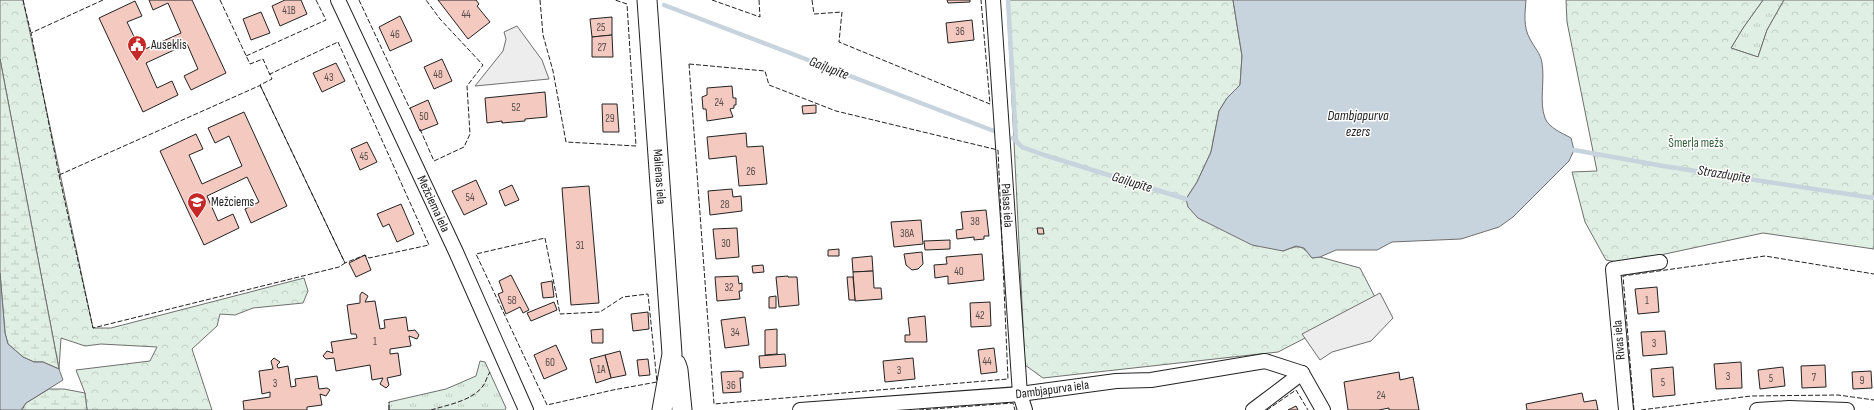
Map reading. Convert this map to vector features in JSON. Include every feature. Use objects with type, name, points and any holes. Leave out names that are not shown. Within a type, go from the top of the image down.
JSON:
[{"type":"street","name":"Mežciema iela","points":[[338,0],[456,252],[526,410]]},
{"type":"street","name":"Malienas iela","points":[[647,0],[672,354],[662,410]]},
{"type":"street","name":"Palsas iela","points":[[993,0],[1020,394],[1025,410]]},
{"type":"street","name":"Rīvas iela","points":[[1626,410],[1613,269],[1660,262]]},
{"type":"street","name":"Malienas iela","points":[[672,354],[678,370],[682,410]]},
{"type":"street","name":"Dambjapurva iela","points":[[800,410],[1020,394],[1116,381],[1151,380],[1265,361],[1302,372]]},
{"type":"street","points":[[1253,410],[1302,372],[1323,410]]},
{"type":"street","points":[[1757,410],[1789,408],[1847,410]]},
{"type":"green space","points":[[0,0],[23,0],[93,328],[111,328],[304,278],[308,291],[303,303],[253,308],[235,315],[220,314],[217,326],[192,349],[212,410],[87,410],[85,393],[76,370],[150,361],[157,347],[101,344],[85,346],[61,338],[59,369],[0,59]]},
{"type":"green space","points":[[1007,0],[1233,0],[1242,56],[1240,85],[1227,98],[1219,111],[1211,152],[1197,182],[1186,199],[1283,251],[1299,247],[1305,250],[1312,258],[1320,257],[1360,268],[1377,301],[1278,352],[1043,378],[1025,365]]},
{"type":"green space","name":"Šmerļa mežs","points":[[1566,0],[1763,0],[1731,48],[1758,57],[1767,30],[1784,0],[1874,0],[1874,249],[1763,233],[1623,263],[1606,260],[1585,222],[1572,172],[1597,171],[1567,22]]},
{"type":"green space","points":[[1763,0],[1784,0],[1767,30],[1758,57],[1731,48],[1743,28]]},
{"type":"green space","points":[[0,59],[59,369],[43,362],[34,362],[23,357],[8,344],[5,333],[0,273]]},
{"type":"green space","points":[[480,361],[485,362],[506,408],[505,410],[389,410],[389,402],[446,389],[476,376]]},
{"type":"green space","points":[[49,389],[64,389],[85,393],[87,410],[22,410],[26,403]]},
{"type":"shaded area","points":[[517,26],[542,60],[549,79],[475,86],[503,51],[506,39],[504,32]]},
{"type":"shaded area","points":[[1380,293],[1393,318],[1371,341],[1332,352],[1320,360],[1302,334]]},
{"type":"water","name":"Dambjapurva ezers","points":[[1233,0],[1526,0],[1526,30],[1542,63],[1543,112],[1549,125],[1571,138],[1574,150],[1569,161],[1513,217],[1499,227],[1461,239],[1392,242],[1377,250],[1336,250],[1320,257],[1312,258],[1304,248],[1296,246],[1283,251],[1252,245],[1198,218],[1188,207],[1186,199],[1197,182],[1211,152],[1219,111],[1227,98],[1240,85],[1242,56]]},
{"type":"water","points":[[0,273],[5,333],[8,344],[23,357],[34,362],[43,362],[59,369],[63,380],[26,403],[21,410],[0,410]]},
{"type":"building","points":[[149,0],[192,0],[226,73],[191,90],[184,76],[198,69],[187,44],[146,63],[157,88],[172,81],[178,95],[143,112],[99,18],[135,1],[142,16],[127,22],[141,51],[181,33],[168,3],[153,10]]},
{"type":"building","points":[[285,0],[301,0],[307,14],[280,26],[272,6]]},
{"type":"building","points":[[438,0],[476,0],[479,4],[477,6],[490,22],[468,39]]},
{"type":"building","points":[[947,0],[970,0],[970,2],[948,3]]},
{"type":"building","points":[[261,12],[270,33],[251,40],[243,19]]},
{"type":"building","points":[[400,16],[412,41],[390,51],[379,27]]},
{"type":"building","points":[[612,17],[612,35],[592,37],[590,19]]},
{"type":"building","points":[[972,20],[974,40],[948,43],[946,23]]},
{"type":"building","points":[[612,35],[613,57],[592,57],[592,37]]},
{"type":"building","points":[[442,59],[452,81],[434,89],[424,67]]},
{"type":"building","points":[[336,63],[345,81],[322,92],[313,73]]},
{"type":"building","points":[[732,86],[733,98],[736,98],[736,105],[734,105],[734,108],[730,109],[733,117],[707,121],[706,109],[703,109],[702,97],[707,95],[707,88]]},
{"type":"building","points":[[545,92],[547,117],[525,119],[525,121],[502,123],[502,121],[487,123],[485,98]]},
{"type":"building","points":[[428,100],[438,124],[420,131],[410,108]]},
{"type":"building","points":[[602,104],[617,104],[619,132],[603,132]]},
{"type":"building","points":[[816,105],[816,113],[803,114],[802,106]]},
{"type":"building","points":[[244,112],[287,206],[251,223],[245,209],[259,202],[247,177],[207,196],[218,221],[233,214],[239,228],[204,245],[160,151],[196,134],[203,149],[189,155],[202,184],[242,166],[229,136],[215,143],[208,128]]},
{"type":"building","points":[[746,133],[747,147],[763,146],[767,184],[739,186],[736,156],[709,159],[707,137]]},
{"type":"building","points":[[367,142],[377,162],[360,170],[351,149]]},
{"type":"building","points":[[476,180],[487,204],[464,215],[452,191]]},
{"type":"building","points":[[512,185],[519,200],[505,206],[499,191]]},
{"type":"building","points":[[589,186],[599,303],[571,305],[562,188]]},
{"type":"building","points":[[732,189],[733,197],[741,196],[742,211],[710,215],[708,191]]},
{"type":"building","points":[[401,204],[414,234],[397,242],[389,224],[383,227],[377,214]]},
{"type":"building","points":[[986,210],[989,236],[984,236],[984,239],[974,240],[974,237],[957,239],[956,230],[963,229],[961,212]]},
{"type":"building","points":[[921,220],[923,244],[894,247],[891,222]]},
{"type":"building","points":[[737,228],[739,257],[716,259],[713,229]]},
{"type":"building","points":[[1037,228],[1043,228],[1044,234],[1038,234]]},
{"type":"building","points":[[950,240],[950,249],[925,250],[924,241]]},
{"type":"building","points":[[839,249],[839,256],[828,256],[828,250]]},
{"type":"building","points":[[922,252],[923,264],[918,269],[912,270],[906,265],[904,254]]},
{"type":"building","points":[[982,254],[984,280],[948,284],[948,276],[935,278],[934,265],[947,264],[946,257]]},
{"type":"building","points":[[365,255],[371,270],[356,277],[349,263]]},
{"type":"building","points":[[872,256],[873,271],[853,272],[852,258]]},
{"type":"building","points":[[763,265],[764,272],[753,273],[752,266]]},
{"type":"building","points":[[873,271],[874,288],[881,288],[882,299],[855,301],[853,272]]},
{"type":"building","points":[[511,275],[529,310],[523,313],[520,307],[506,314],[498,294],[503,292],[499,281]]},
{"type":"building","points":[[738,276],[739,284],[742,283],[742,291],[739,291],[740,299],[717,301],[715,277]]},
{"type":"building","points":[[776,277],[797,277],[799,305],[779,307]]},
{"type":"building","points":[[847,277],[853,277],[855,300],[849,300]]},
{"type":"building","points":[[552,281],[554,297],[543,298],[541,283]]},
{"type":"building","points":[[1657,287],[1659,312],[1638,314],[1635,289]]},
{"type":"building","points":[[362,292],[368,296],[365,302],[375,301],[380,329],[385,328],[384,320],[406,317],[408,331],[415,330],[419,335],[417,339],[409,336],[411,346],[390,349],[390,354],[398,353],[401,375],[387,378],[389,385],[386,388],[380,384],[383,378],[372,380],[370,365],[336,371],[334,358],[326,359],[323,356],[327,351],[333,353],[331,342],[357,338],[356,334],[351,334],[347,305],[360,303],[360,295]]},
{"type":"building","points":[[776,296],[776,308],[769,308],[769,297]]},
{"type":"building","points":[[554,302],[557,310],[531,321],[527,313]]},
{"type":"building","points":[[990,302],[991,326],[971,327],[970,303]]},
{"type":"building","points":[[648,312],[649,329],[633,331],[631,314]]},
{"type":"building","points":[[925,316],[927,342],[905,342],[905,335],[910,335],[908,318]]},
{"type":"building","points":[[745,317],[749,345],[725,348],[721,320]]},
{"type":"building","points":[[603,329],[603,343],[592,343],[591,330]]},
{"type":"building","points":[[777,329],[777,354],[765,355],[765,330]]},
{"type":"building","points":[[1665,331],[1667,354],[1643,356],[1641,332]]},
{"type":"building","points":[[556,345],[567,369],[544,379],[534,355]]},
{"type":"building","points":[[994,348],[997,372],[981,374],[978,350]]},
{"type":"building","points":[[620,351],[626,375],[611,378],[605,355]]},
{"type":"building","points":[[785,354],[786,366],[760,368],[759,356]]},
{"type":"building","points":[[605,355],[611,378],[596,383],[590,359]]},
{"type":"building","points":[[274,358],[280,362],[277,365],[278,368],[288,366],[291,387],[296,386],[295,379],[317,376],[319,389],[327,388],[330,390],[326,396],[320,394],[322,405],[307,407],[307,410],[244,410],[243,401],[270,397],[270,392],[262,394],[259,371],[273,369],[271,361]]},
{"type":"building","points":[[913,358],[915,379],[885,382],[883,361]]},
{"type":"building","points":[[648,359],[650,375],[639,376],[637,360]]},
{"type":"building","points":[[1741,362],[1742,388],[1716,389],[1714,364]]},
{"type":"building","points":[[1825,365],[1826,387],[1802,388],[1801,366]]},
{"type":"building","points":[[1673,367],[1675,395],[1653,397],[1651,369]]},
{"type":"building","points":[[1783,367],[1785,386],[1760,389],[1758,370]]},
{"type":"building","points":[[1871,371],[1872,388],[1853,389],[1852,372]]},
{"type":"building","points":[[721,372],[743,372],[743,378],[740,378],[741,392],[723,393]]},
{"type":"building","points":[[1399,372],[1400,380],[1413,377],[1419,410],[1389,410],[1389,408],[1379,410],[1348,410],[1344,382]]},
{"type":"building","points":[[1582,393],[1584,402],[1596,400],[1598,410],[1527,410],[1526,404]]},
{"type":"building","points":[[1296,406],[1298,410],[1288,410]]},
{"type":"waterway","points":[[1008,0],[1016,141]]},
{"type":"waterway","name":"Gaiļupīte","points":[[664,5],[994,131]]},
{"type":"waterway","name":"Gaiļupīte","points":[[1013,138],[1022,147],[1044,155],[1186,199]]},
{"type":"waterway","name":"Strazdupīte","points":[[1574,150],[1663,166],[1874,198]]},
{"type":"fence","points":[[23,0],[32,33]]},
{"type":"fence","points":[[103,0],[31,33],[59,175],[261,85]]},
{"type":"fence","points":[[220,0],[250,64],[263,59],[270,75]]},
{"type":"fence","points":[[246,56],[326,20],[316,0]]},
{"type":"fence","points":[[359,0],[410,109]]},
{"type":"fence","points":[[420,129],[434,161],[464,147],[470,134],[467,86],[483,65],[440,19],[426,0]]},
{"type":"fence","points":[[540,0],[543,35],[553,71],[566,142],[636,146],[627,4],[615,0]]},
{"type":"fence","points":[[712,0],[760,17],[759,0]]},
{"type":"fence","points":[[812,0],[814,14],[842,12],[839,42],[990,104],[981,0]]},
{"type":"fence","points":[[338,42],[429,245],[369,258],[365,255],[345,263],[260,85],[272,79],[270,74],[338,42]]},
{"type":"fence","points":[[689,64],[765,71],[769,85],[836,111],[998,150],[1008,379],[714,404],[689,64]]},
{"type":"fence","points":[[59,175],[93,328],[339,267],[345,263],[260,85]]},
{"type":"fence","points":[[545,238],[560,314],[600,312],[623,297],[648,294],[657,382],[547,405],[476,254],[545,238]]},
{"type":"fence","points":[[1634,410],[1623,276],[1765,256],[1874,274]]},
{"type":"fence","points":[[431,410],[466,399],[483,386],[490,372]]},
{"type":"fence","points":[[1267,410],[1296,390],[1308,410]]},
{"type":"fence","points":[[1641,410],[1751,396],[1838,395],[1874,400]]},
{"type":"fence","points":[[389,402],[389,410]]},
{"type":"fence","points":[[919,410],[1013,403],[1015,410]]},
{"type":"place","name":"Auseklis","points":[[137,62]]},
{"type":"place","name":"Mežciems","points":[[197,219]]}]
